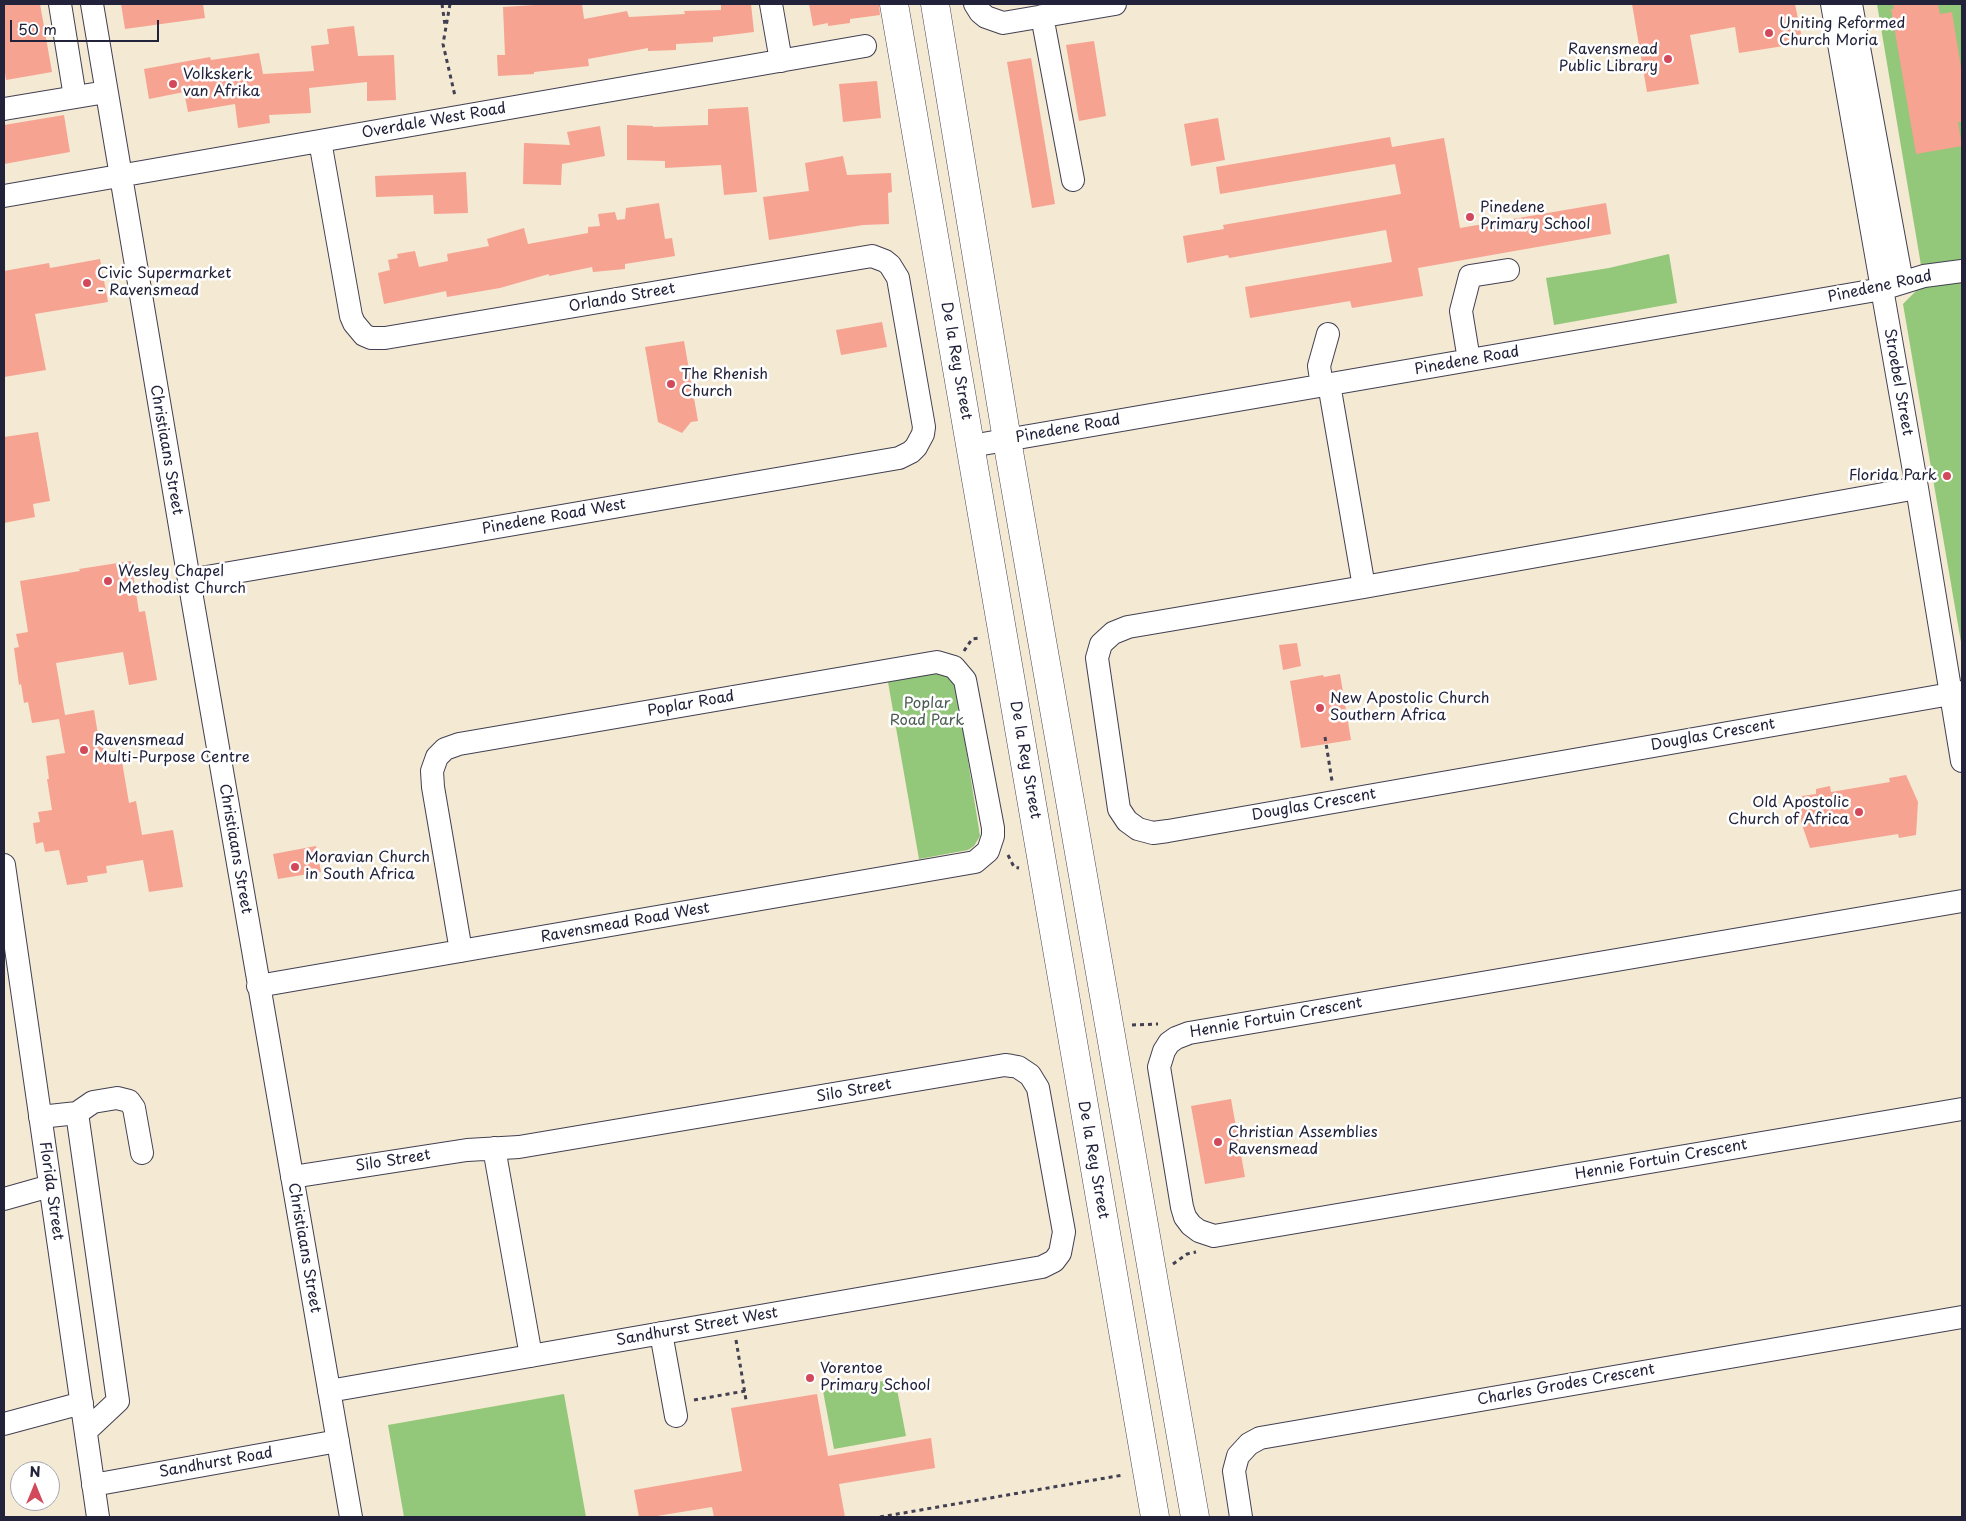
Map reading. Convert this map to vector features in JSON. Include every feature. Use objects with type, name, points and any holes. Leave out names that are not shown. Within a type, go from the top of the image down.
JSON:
[{"type":"main road","name":"De la Rey Street","points":[[894,4],[1155,1517]]},
{"type":"main road","points":[[935,4],[1007,440],[1195,1517]]},
{"type":"street","points":[[60,4],[75,97]]},
{"type":"street","name":"Christiaans Street","points":[[92,4],[188,580],[351,1517]]},
{"type":"street","points":[[771,4],[781,60]]},
{"type":"street","points":[[975,4],[980,12],[994,21],[1003,23],[1115,4]]},
{"type":"street","name":"Stroebel Street","points":[[1832,4],[1835,77],[1892,285],[1917,488],[1957,693],[1962,761]]},
{"type":"street","points":[[1851,4],[1892,285]]},
{"type":"street","points":[[1042,16],[1073,180]]},
{"type":"street","name":"Overdale West Road","points":[[4,196],[865,46]]},
{"type":"street","points":[[4,109],[106,92]]},
{"type":"street","name":"Orlando Street","points":[[320,141],[351,316],[354,324],[364,335],[371,338],[385,338],[872,256],[890,265],[898,278],[924,427],[923,434],[916,447]]},
{"type":"street","points":[[1470,360],[1461,311],[1470,276],[1508,270]]},
{"type":"street","name":"Pinedene Road","points":[[970,446],[1470,360],[1892,285],[1924,276],[1962,271]]},
{"type":"street","points":[[1328,334],[1319,366],[1326,385],[1364,587]]},
{"type":"street","name":"Pinedene Road West","points":[[188,580],[899,458],[916,447]]},
{"type":"street","name":"Douglas Crescent","points":[[1917,488],[1364,587],[1128,627],[1113,633],[1101,644],[1097,658],[1119,809],[1127,821],[1138,829],[1153,833],[1168,831],[1957,693]]},
{"type":"street","name":"Poplar Road","points":[[461,951],[433,787],[432,771],[436,757],[445,749],[459,744],[937,662],[954,667],[965,680],[993,828],[993,836],[988,851]]},
{"type":"street","name":"Ravensmead Road West","points":[[258,986],[966,864],[982,857],[988,851]]},
{"type":"street","name":"Florida Street","points":[[4,865],[12,978],[40,1117],[98,1517]]},
{"type":"street","name":"Hennie Fortuin Crescent","points":[[1962,901],[1189,1033],[1169,1043],[1160,1058],[1158,1067],[1185,1217],[1198,1231],[1214,1236],[1962,1108]]},
{"type":"street","name":"Silo Street","points":[[292,1177],[467,1150],[519,1148],[1012,1066],[1018,1067],[1030,1074],[1038,1088],[1064,1232],[1060,1253]]},
{"type":"street","points":[[40,1117],[77,1113],[93,1102],[117,1098],[129,1101],[134,1108],[142,1153]]},
{"type":"street","points":[[77,1113],[118,1401],[86,1432]]},
{"type":"street","points":[[494,1148],[531,1356]]},
{"type":"street","points":[[4,1199],[50,1186]]},
{"type":"street","name":"Sandhurst Street West","points":[[329,1391],[1042,1268],[1054,1261],[1060,1253]]},
{"type":"street","name":"Charles Grodes Crescent","points":[[1241,1517],[1234,1471],[1238,1456],[1249,1444],[1260,1438],[1962,1317]]},
{"type":"street","points":[[661,1333],[675,1410]]},
{"type":"street","points":[[4,1424],[82,1403]]},
{"type":"street","name":"Sandhurst Road","points":[[94,1485],[338,1441]]},
{"type":"path","points":[[442,4],[446,29]]},
{"type":"path","points":[[450,4],[443,44],[458,117]]},
{"type":"path","points":[[960,657],[972,639],[980,638]]},
{"type":"path","points":[[1325,737],[1336,801]]},
{"type":"path","points":[[1132,1025],[1165,1024]]},
{"type":"path","points":[[1173,1265],[1187,1254],[1197,1252]]},
{"type":"path","points":[[734,1332],[746,1400]]},
{"type":"path","points":[[675,1410],[745,1391]]},
{"type":"path","points":[[880,1517],[1123,1475]]},
{"type":"green space","name":"Florida Park","points":[[1877,4],[1962,4],[1962,648],[1903,304],[1924,283]]},
{"type":"green space","points":[[1669,254],[1677,303],[1554,325],[1546,278],[1609,268]]},
{"type":"green space","name":"Poplar Road Park","points":[[938,673],[949,678],[956,686],[980,836],[974,846],[968,850],[919,859],[888,682]]},
{"type":"green space","points":[[895,1379],[906,1436],[834,1449],[823,1391]]},
{"type":"green space","points":[[564,1394],[586,1517],[404,1517],[388,1425]]},
{"type":"building","points":[[4,4],[40,4],[52,72],[6,80],[4,65]]},
{"type":"building","points":[[121,4],[203,4],[205,18],[125,29]]},
{"type":"building","points":[[582,4],[584,19],[627,11],[629,17],[685,14],[684,11],[721,10],[721,4],[751,4],[754,32],[713,37],[713,42],[676,44],[676,50],[648,51],[648,48],[588,59],[589,66],[534,72],[534,74],[498,76],[497,55],[505,55],[503,7]]},
{"type":"building","points":[[809,4],[879,4],[880,15],[850,19],[850,23],[828,26],[828,23],[813,26]]},
{"type":"building","name":"Ravensmead Public Library","points":[[1632,4],[1795,4],[1803,43],[1739,53],[1735,27],[1690,35],[1699,84],[1647,92]]},
{"type":"building","points":[[1893,4],[1938,4],[1940,14],[1952,12],[1962,74],[1962,122],[1958,122],[1962,146],[1916,154],[1891,9],[1894,9]]},
{"type":"building","points":[[354,26],[358,56],[394,55],[396,100],[367,101],[367,82],[309,88],[311,113],[269,115],[270,123],[238,128],[235,104],[188,112],[184,92],[149,99],[144,69],[210,57],[211,60],[259,53],[263,74],[314,71],[311,46],[329,44],[327,29]]},
{"type":"building","points":[[1094,41],[1106,116],[1079,121],[1066,45]]},
{"type":"building","points":[[1031,58],[1055,204],[1032,208],[1007,62]]},
{"type":"building","points":[[877,81],[881,118],[843,122],[839,84]]},
{"type":"building","points":[[748,107],[757,192],[724,195],[721,165],[665,168],[665,161],[627,160],[627,125],[653,127],[708,125],[708,109]]},
{"type":"building","points":[[64,115],[70,152],[4,164],[4,125]]},
{"type":"building","points":[[1218,118],[1225,160],[1191,166],[1184,124]]},
{"type":"building","points":[[600,126],[605,156],[562,164],[561,185],[523,184],[524,143],[570,145],[567,132]]},
{"type":"building","points":[[1390,137],[1392,147],[1444,138],[1460,228],[1606,203],[1611,234],[1418,268],[1423,296],[1352,308],[1350,301],[1250,318],[1245,287],[1392,262],[1386,230],[1229,258],[1228,255],[1187,263],[1183,236],[1224,229],[1223,225],[1401,194],[1395,164],[1220,194],[1216,167]]},
{"type":"building","points":[[843,156],[847,175],[891,173],[892,192],[888,193],[889,224],[863,225],[769,240],[763,197],[809,191],[805,163]]},
{"type":"building","points":[[466,172],[468,213],[434,214],[433,195],[376,197],[375,176]]},
{"type":"building","points":[[659,203],[665,239],[672,238],[675,256],[625,264],[625,269],[593,272],[592,267],[549,276],[549,274],[500,288],[447,297],[446,291],[384,304],[378,273],[390,270],[388,260],[398,258],[397,254],[415,251],[419,267],[448,261],[447,254],[489,246],[487,239],[524,228],[528,244],[588,233],[588,227],[600,226],[598,214],[615,212],[617,220],[625,219],[626,208]]},
{"type":"building","points":[[100,259],[108,302],[35,314],[46,370],[4,377],[4,271],[49,263],[50,268]]},
{"type":"building","points":[[882,322],[887,347],[841,355],[836,330]]},
{"type":"building","name":"The Rhenish Church","points":[[684,341],[698,421],[691,422],[682,433],[658,422],[645,347]]},
{"type":"building","points":[[38,432],[50,501],[33,504],[35,517],[4,523],[4,437]]},
{"type":"building","name":"Ravensmead Multi-Purpose Centre","points":[[131,561],[139,612],[145,611],[157,680],[129,685],[123,652],[56,663],[65,715],[94,710],[100,747],[103,746],[104,753],[120,750],[129,803],[136,801],[142,835],[173,830],[183,887],[149,892],[143,860],[106,866],[107,873],[87,876],[88,882],[67,885],[59,850],[45,852],[43,842],[36,844],[33,823],[40,822],[38,812],[52,810],[47,779],[49,779],[46,756],[65,753],[59,719],[32,723],[28,702],[24,703],[21,684],[19,685],[14,648],[19,647],[16,634],[28,632],[20,581]]},
{"type":"building","points":[[1297,643],[1301,666],[1283,670],[1279,645]]},
{"type":"building","name":"New Apostolic Church Southern Africa","points":[[1340,674],[1351,740],[1301,748],[1290,681]]},
{"type":"building","name":"Old Apostolic Church of Africa","points":[[1906,775],[1918,802],[1916,835],[1899,838],[1898,834],[1810,848],[1801,822],[1802,796],[1816,794],[1816,789],[1830,786],[1831,792],[1890,782],[1889,778]]},
{"type":"building","name":"Moravian Church in South Africa","points":[[316,846],[321,872],[278,879],[273,854]]},
{"type":"building","name":"Christian Assemblies Ravensmead","points":[[1231,1099],[1245,1177],[1205,1184],[1191,1106]]},
{"type":"building","points":[[817,1394],[828,1456],[931,1438],[935,1468],[839,1484],[845,1517],[714,1517],[712,1507],[651,1517],[639,1517],[634,1490],[742,1471],[731,1408]]},
{"type":"place","name":"Uniting Reformed Church Moria","points":[[1769,33]]},
{"type":"place","name":"Ravensmead Public Library","points":[[1668,59]]},
{"type":"place","name":"Volkskerk van Afrika","points":[[173,84]]},
{"type":"place","name":"Pinedene Primary School","points":[[1470,217]]},
{"type":"place","name":"Civic Supermarket - Ravensmead","points":[[87,283]]},
{"type":"place","name":"The Rhenish Church","points":[[671,384]]},
{"type":"place","name":"Florida Park","points":[[1947,476]]},
{"type":"place","name":"Wesley Chapel Methodist Church","points":[[108,581]]},
{"type":"place","name":"New Apostolic Church Southern Africa","points":[[1320,708]]},
{"type":"place","name":"Ravensmead Multi-Purpose Centre","points":[[84,750]]},
{"type":"place","name":"Old Apostolic Church of Africa","points":[[1859,812]]},
{"type":"place","name":"Moravian Church in South Africa","points":[[295,867]]},
{"type":"place","name":"Christian Assemblies Ravensmead","points":[[1218,1142]]},
{"type":"place","name":"Vorentoe Primary School","points":[[810,1378]]}]
